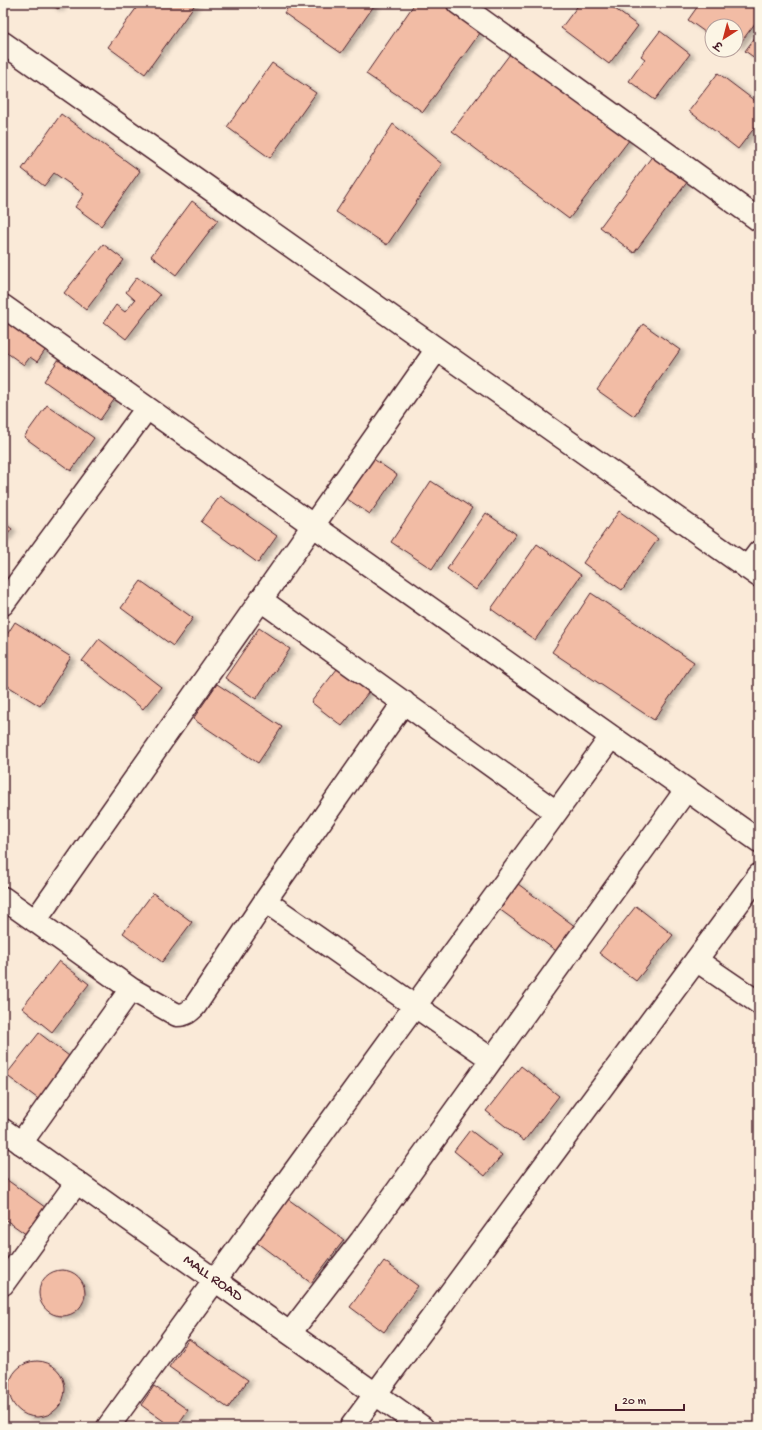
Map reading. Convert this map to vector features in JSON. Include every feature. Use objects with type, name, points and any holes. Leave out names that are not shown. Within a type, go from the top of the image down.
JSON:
[{"type":"street","points":[[458,3],[759,220]]},
{"type":"street","points":[[3,43],[437,349],[755,565]]},
{"type":"street","points":[[3,306],[759,841]]},
{"type":"street","points":[[35,921],[437,349]]},
{"type":"street","points":[[3,604],[147,408]]},
{"type":"street","points":[[261,600],[556,812]]},
{"type":"street","points":[[3,898],[131,989],[177,1015],[184,1015],[195,1006],[265,902],[404,702]]},
{"type":"street","points":[[108,1427],[611,737]]},
{"type":"street","points":[[290,1333],[361,1241],[686,790]]},
{"type":"street","points":[[351,1427],[759,875]]},
{"type":"street","points":[[265,902],[491,1059]]},
{"type":"street","points":[[696,960],[759,1003]]},
{"type":"street","points":[[21,1143],[131,989]]},
{"type":"street","name":"MALL ROAD","points":[[3,1130],[422,1427]]},
{"type":"street","points":[[3,1284],[77,1182]]},
{"type":"building","points":[[49,3],[62,3],[58,9]]},
{"type":"building","points":[[140,3],[196,3],[145,74],[108,47]]},
{"type":"building","points":[[291,3],[376,3],[341,53],[284,13]]},
{"type":"building","points":[[415,3],[445,3],[480,33],[423,112],[366,74]]},
{"type":"building","points":[[580,3],[607,3],[638,26],[609,64],[561,28]]},
{"type":"building","points":[[700,3],[759,3],[759,18],[744,38],[744,18],[704,18],[704,31],[688,20]]},
{"type":"building","points":[[660,31],[690,54],[655,100],[629,81],[645,59],[641,56]]},
{"type":"building","points":[[759,32],[759,61],[745,51]]},
{"type":"building","points":[[516,46],[633,135],[569,219],[452,131]]},
{"type":"building","points":[[272,63],[316,93],[270,158],[227,127]]},
{"type":"building","points":[[718,73],[759,104],[759,122],[738,149],[689,111]]},
{"type":"building","points":[[61,114],[140,171],[101,226],[75,207],[84,194],[54,173],[44,186],[22,169]]},
{"type":"building","points":[[393,124],[442,164],[387,245],[336,212]]},
{"type":"building","points":[[656,151],[691,177],[634,253],[600,227]]},
{"type":"building","points":[[192,201],[218,220],[176,275],[151,256]]},
{"type":"building","points":[[103,244],[124,260],[86,310],[64,293]]},
{"type":"building","points":[[137,277],[160,295],[126,339],[104,322],[116,305],[125,312],[135,300],[126,292]]},
{"type":"building","points":[[3,310],[44,338],[39,345],[46,349],[37,362],[30,357],[24,365],[3,350]]},
{"type":"building","points":[[643,324],[680,350],[634,416],[597,390]]},
{"type":"building","points":[[61,356],[118,394],[100,420],[44,381]]},
{"type":"building","points":[[47,405],[94,438],[71,471],[24,437]]},
{"type":"building","points":[[372,458],[397,475],[370,514],[344,497]]},
{"type":"building","points":[[431,481],[472,508],[432,569],[391,542]]},
{"type":"building","points":[[220,496],[277,536],[258,563],[201,522]]},
{"type":"building","points":[[619,511],[658,539],[622,590],[583,563]]},
{"type":"building","points":[[486,513],[516,534],[476,590],[447,569]]},
{"type":"building","points":[[3,522],[12,529],[3,540]]},
{"type":"building","points":[[537,544],[581,575],[535,640],[491,609]]},
{"type":"building","points":[[141,581],[193,618],[173,646],[121,608]]},
{"type":"building","points":[[591,593],[694,662],[654,720],[552,652]]},
{"type":"building","points":[[15,622],[71,657],[40,706],[3,683],[3,641]]},
{"type":"building","points":[[259,628],[290,649],[256,699],[225,678]]},
{"type":"building","points":[[99,639],[161,687],[143,709],[82,661]]},
{"type":"building","points":[[341,664],[372,688],[342,726],[311,702]]},
{"type":"building","points":[[217,684],[282,727],[258,763],[193,719]]},
{"type":"building","points":[[514,881],[576,927],[559,953],[495,906]]},
{"type":"building","points":[[153,893],[192,922],[162,962],[123,933]]},
{"type":"building","points":[[636,906],[673,935],[636,981],[599,953]]},
{"type":"building","points":[[59,961],[89,984],[52,1032],[22,1008]]},
{"type":"building","points":[[39,1033],[73,1059],[41,1101],[6,1075]]},
{"type":"building","points":[[521,1066],[559,1096],[524,1141],[486,1111]]},
{"type":"building","points":[[470,1130],[502,1155],[485,1176],[454,1151]]},
{"type":"building","points":[[3,1177],[49,1210],[30,1237],[3,1218]]},
{"type":"building","points":[[288,1199],[344,1240],[311,1283],[256,1242]]},
{"type":"building","points":[[384,1261],[418,1286],[384,1332],[350,1307]]},
{"type":"building","points":[[67,1270],[71,1271],[81,1280],[84,1284],[84,1302],[75,1312],[67,1316],[57,1316],[49,1312],[40,1302],[39,1288],[43,1280],[53,1271]]},
{"type":"building","points":[[189,1339],[248,1380],[228,1408],[169,1367]]},
{"type":"building","points":[[37,1361],[48,1364],[57,1369],[62,1378],[65,1389],[62,1400],[57,1409],[48,1414],[37,1417],[26,1414],[17,1409],[12,1400],[9,1389],[12,1378],[17,1369],[26,1364]]},
{"type":"building","points":[[154,1386],[188,1410],[176,1427],[172,1427],[141,1405]]}]
